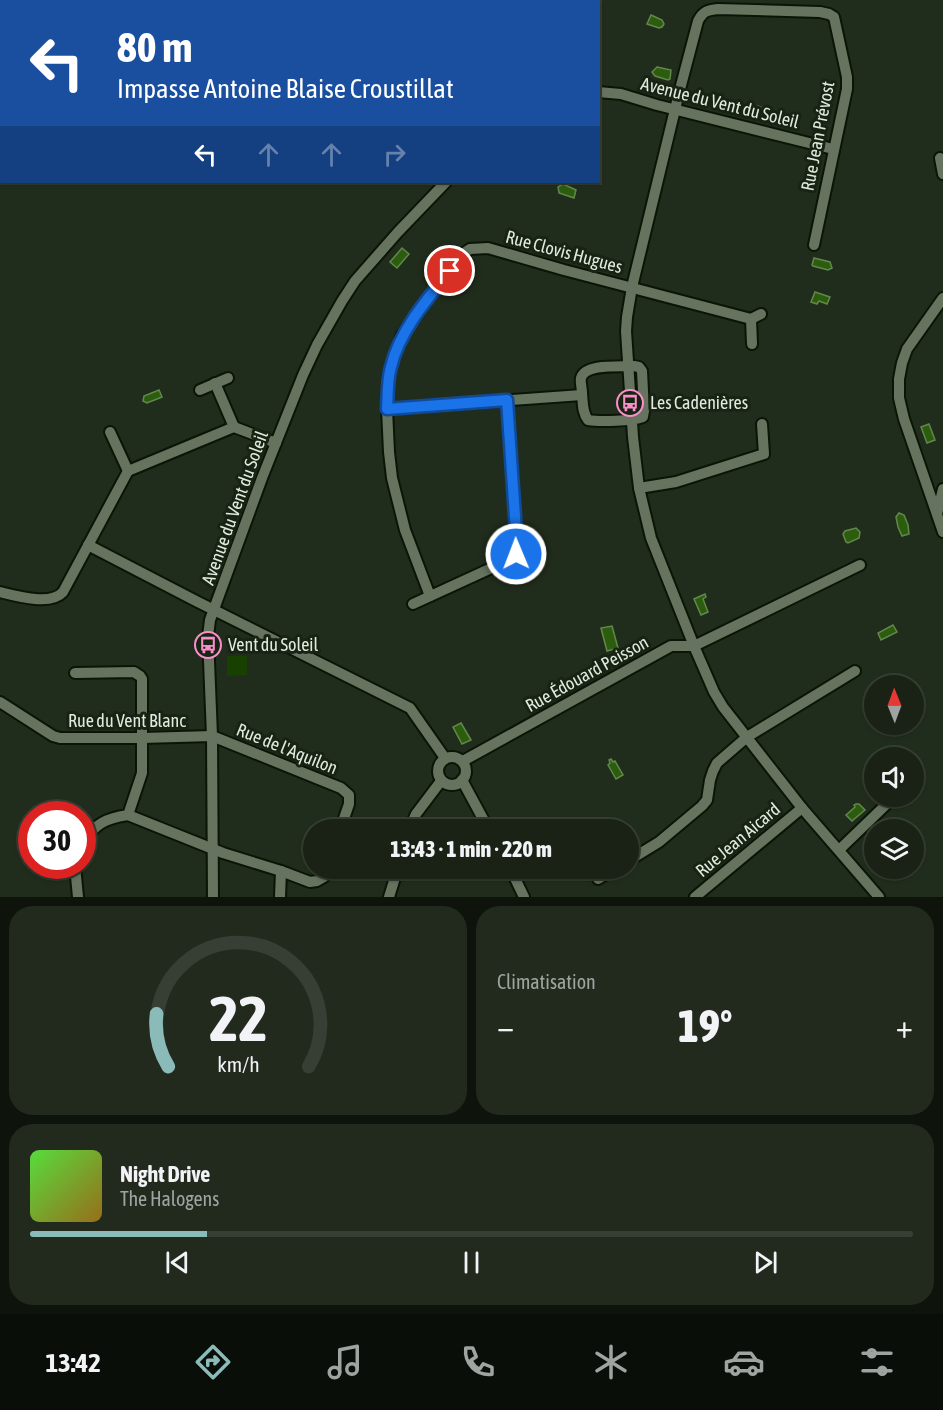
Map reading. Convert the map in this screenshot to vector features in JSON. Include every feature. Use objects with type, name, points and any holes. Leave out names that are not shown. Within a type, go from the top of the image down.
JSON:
[{"type":"street","name":"Rue Jean Prévost","points":[[675,110],[702,13],[718,9],[829,14],[834,17],[847,83],[814,245]]},
{"type":"street","name":"Avenue du Vent du Soleil","points":[[600,92],[621,94],[675,110],[834,149]]},
{"type":"street","points":[[627,366],[626,324],[632,287],[675,110]]},
{"type":"street","points":[[940,158],[943,174]]},
{"type":"street","name":"Avenue du Vent du Soleil","points":[[213,897],[212,736],[208,636],[210,620],[276,442],[317,345],[349,290],[398,232],[445,183]]},
{"type":"street","name":"Rue Clovis Hugues","points":[[430,596],[405,530],[392,478],[388,452],[388,378],[402,335],[464,253],[470,249],[488,248],[751,319]]},
{"type":"street","points":[[943,298],[908,349],[902,363],[899,380],[899,398],[904,418],[943,532]]},
{"type":"street","points":[[752,344],[751,319],[761,314]]},
{"type":"street","points":[[627,366],[639,367],[642,371],[643,417],[588,420],[584,413],[581,379],[585,372],[592,368],[627,366]]},
{"type":"street","points":[[200,390],[228,378]]},
{"type":"street","points":[[215,383],[234,427]]},
{"type":"street","points":[[387,409],[582,395]]},
{"type":"street","points":[[413,603],[511,559],[516,554],[507,400]]},
{"type":"street","points":[[632,419],[639,488],[651,538],[714,692],[723,707],[802,808],[879,897]]},
{"type":"street","points":[[639,488],[676,482],[764,454],[762,424]]},
{"type":"street","points":[[0,592],[34,599],[55,598],[63,592],[128,471],[234,427],[276,442]]},
{"type":"street","points":[[110,432],[128,471]]},
{"type":"street","points":[[937,515],[943,489]]},
{"type":"street","points":[[88,545],[410,708],[445,758]]},
{"type":"street","name":"Rue Édouard Peisson","points":[[462,761],[671,646],[694,646],[860,565]]},
{"type":"street","points":[[639,854],[659,842],[702,806],[706,800],[710,780],[717,763],[747,737],[855,671]]},
{"type":"street","points":[[75,673],[134,672],[142,679],[142,773],[128,815]]},
{"type":"street","name":"Rue du Vent Blanc","points":[[0,702],[45,733],[60,738],[212,736]]},
{"type":"street","name":"Rue de l'Aquilon","points":[[212,736],[341,788],[349,795],[349,804],[344,819]]},
{"type":"street","points":[[454,756],[462,761],[465,764],[466,773],[459,783],[449,785],[441,780],[437,768],[445,758],[454,756]]},
{"type":"street","points":[[414,819],[441,780]]},
{"type":"street","points":[[462,780],[483,819]]},
{"type":"street","points":[[839,850],[883,807]]},
{"type":"street","name":"Rue Jean Aicard","points":[[695,897],[802,808]]},
{"type":"street","points":[[96,827],[113,817],[128,815],[212,849],[310,882],[320,879]]},
{"type":"street","points":[[280,897],[281,871]]},
{"type":"street","points":[[76,879],[78,897]]},
{"type":"street","points":[[389,897],[395,879]]},
{"type":"street","points":[[515,879],[524,897]]},
{"type":"shaded area","points":[[651,15],[662,20],[664,24],[662,27],[647,24]]},
{"type":"shaded area","points":[[657,67],[671,70],[670,79],[655,76],[652,72]]},
{"type":"shaded area","points":[[758,106],[770,111],[768,118],[754,115],[755,108]]},
{"type":"shaded area","points":[[563,184],[576,190],[574,198],[559,193],[558,187]]},
{"type":"shaded area","points":[[402,248],[409,254],[397,268],[390,262]]},
{"type":"shaded area","points":[[814,258],[830,262],[832,268],[828,270],[813,266]]},
{"type":"shaded area","points":[[815,292],[830,297],[827,304],[819,301],[817,304],[811,302]]},
{"type":"shaded area","points":[[159,390],[162,397],[147,403],[143,401],[144,396]]},
{"type":"shaded area","points":[[929,424],[935,440],[927,443],[921,427]]},
{"type":"shaded area","points":[[899,513],[904,515],[909,534],[902,536],[896,517]]},
{"type":"shaded area","points":[[856,528],[860,532],[859,538],[846,542],[843,534],[845,531]]},
{"type":"shaded area","points":[[705,594],[706,597],[703,599],[708,612],[701,615],[694,599]]},
{"type":"shaded area","points":[[893,625],[897,632],[881,640],[878,633]]},
{"type":"shaded area","points":[[612,626],[618,648],[607,651],[601,628]]},
{"type":"shaded area","points":[[227,656],[247,656],[247,675],[227,676]]},
{"type":"shaded area","points":[[461,723],[471,740],[462,744],[453,727]]},
{"type":"shaded area","points":[[611,759],[615,761],[623,775],[616,779],[608,765]]},
{"type":"shaded area","points":[[856,804],[865,810],[852,821],[846,815]]},
{"type":"place","name":"Les Cadenières","points":[[630,403]]},
{"type":"place","name":"Vent du Soleil","points":[[208,645]]},
{"type":"route","points":[[450,271],[402,335],[388,378],[387,409],[507,400],[516,554]]}]
